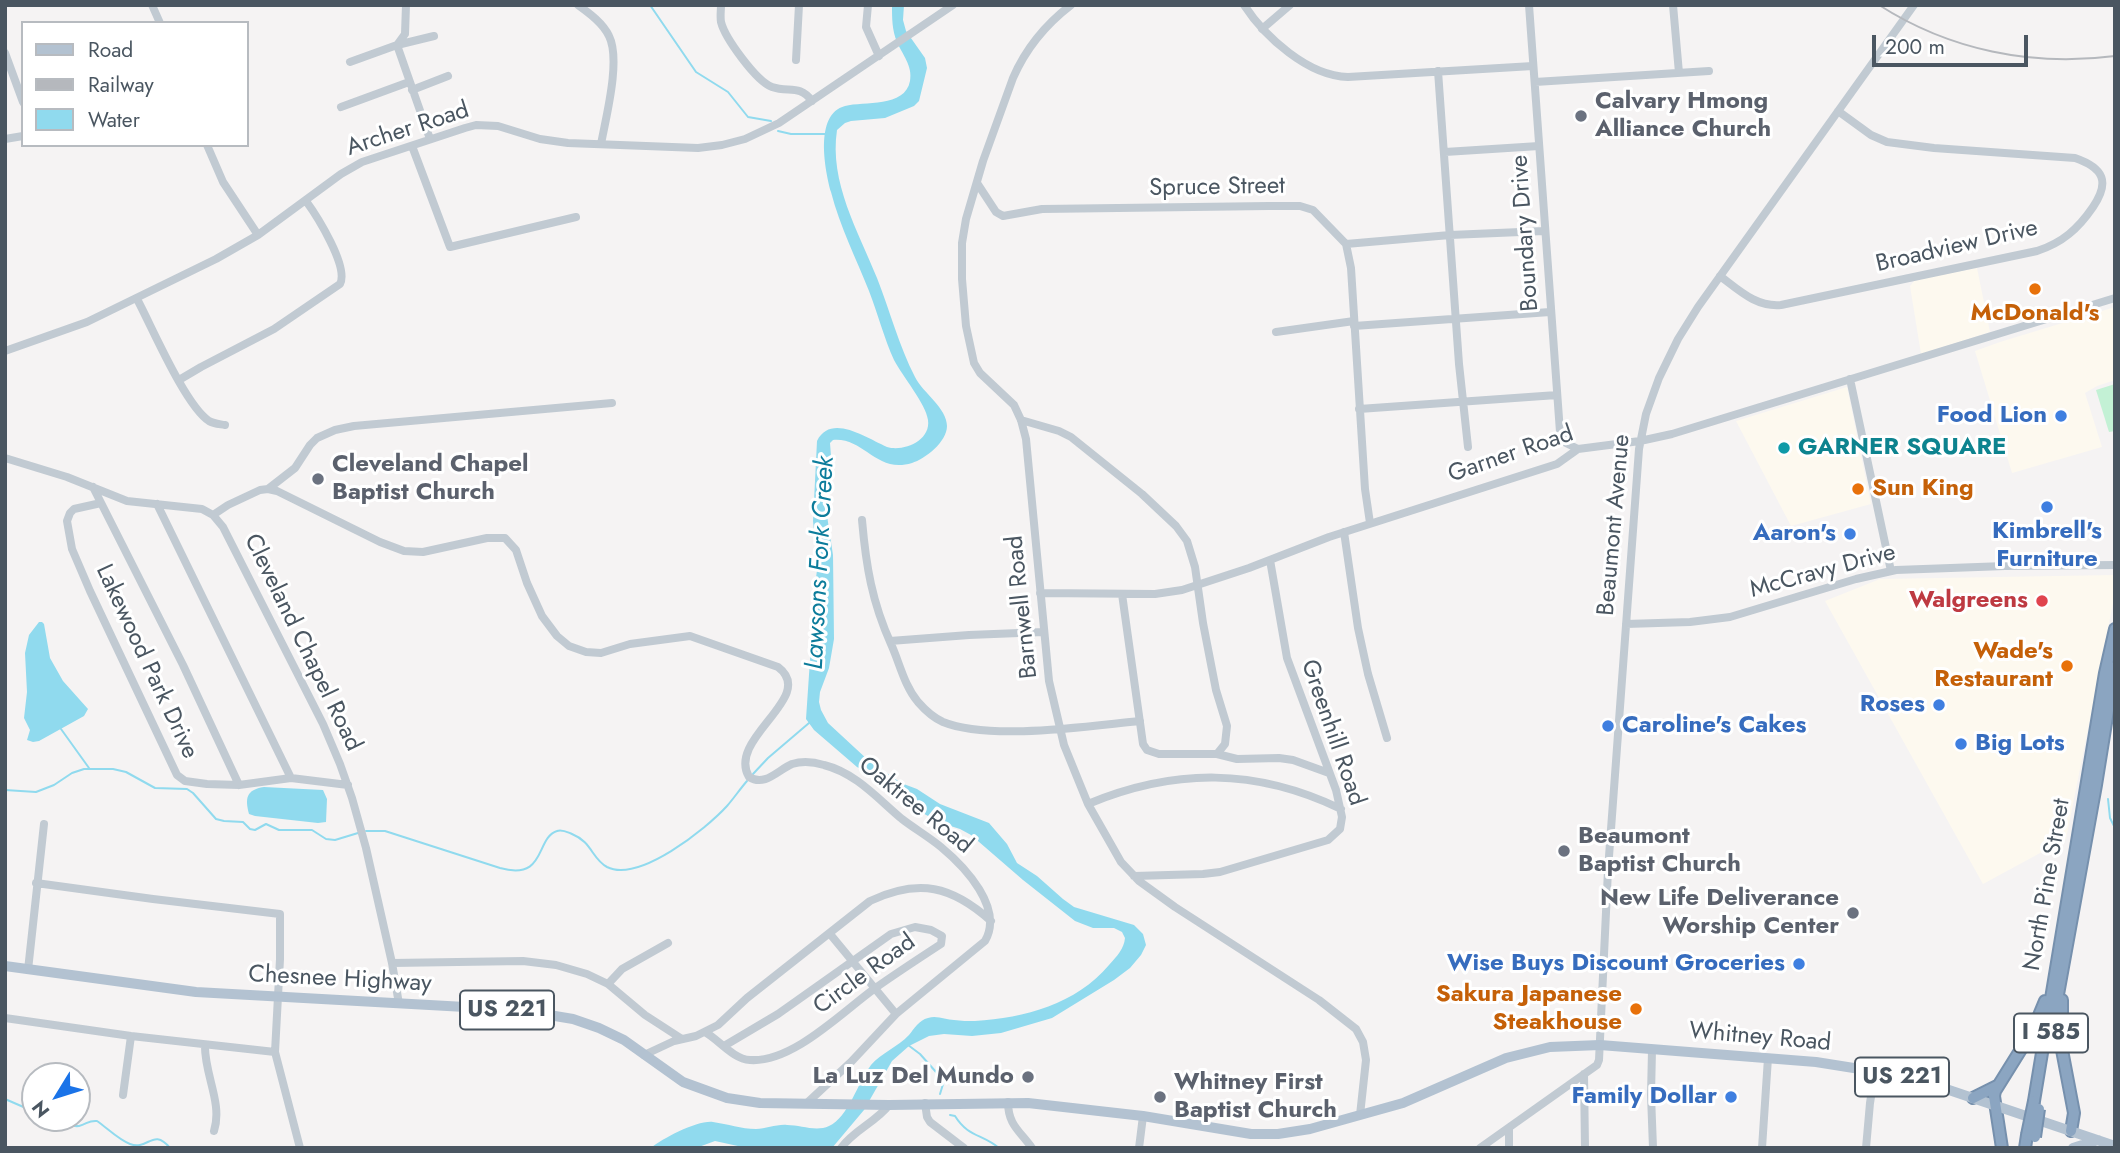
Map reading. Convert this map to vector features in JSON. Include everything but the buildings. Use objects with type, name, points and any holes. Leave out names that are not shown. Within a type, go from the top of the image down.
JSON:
[{"type":"highway","name":"North Pine Street","points":[[2025,1148],[2032,1140],[2054,1015],[2105,673],[2115,629]]},
{"type":"highway","name":"North Pine Street","points":[[2060,962],[2115,667]]},
{"type":"highway","points":[[2002,1148],[1994,1096],[1997,1086],[2033,1030],[2060,962]]},
{"type":"highway","points":[[2060,962],[2061,1034],[2074,1113],[2071,1130]]},
{"type":"highway","points":[[1973,1098],[1997,1086]]},
{"type":"main road","name":"Chesnee Highway","points":[[5,966],[196,992],[519,1010],[552,1015],[599,1028],[624,1041],[683,1082],[727,1098],[760,1103],[889,1105],[1008,1102],[1143,1116],[1266,1135],[1310,1129],[1403,1103],[1506,1058],[1550,1047],[1600,1045]]},
{"type":"main road","name":"Whitney Road","points":[[1600,1045],[1832,1064],[1915,1079],[2115,1146]]},
{"type":"main road","points":[[2071,1130],[2070,1148],[2098,1140]]},
{"type":"street","points":[[152,5],[159,21]]},
{"type":"street","points":[[397,45],[405,34],[406,5]]},
{"type":"street","points":[[578,5],[603,27],[610,38],[614,53],[601,144]]},
{"type":"street","points":[[721,5],[720,17],[724,30],[759,79],[772,87],[803,91],[812,100]]},
{"type":"street","points":[[796,60],[799,5]]},
{"type":"street","points":[[868,5],[866,27],[878,56]]},
{"type":"street","name":"Archer Road","points":[[5,351],[68,330],[216,259],[258,234],[351,168],[466,128],[487,125],[552,141],[698,148],[745,139],[768,130],[953,5]]},
{"type":"street","name":"Barnwell Road","points":[[1071,5],[1040,34],[1019,65],[977,183],[962,243],[964,304],[971,354],[980,373],[1009,399],[1021,420],[1028,449],[1049,681],[1064,745],[1088,804],[1111,845],[1134,876],[1175,907],[1319,1000],[1356,1029],[1363,1042],[1366,1059],[1360,1115]]},
{"type":"street","points":[[1244,5],[1262,29],[1310,66],[1328,75],[1348,77],[1533,66]]},
{"type":"street","points":[[1262,29],[1290,5]]},
{"type":"street","name":"Boundary Drive","points":[[1529,5],[1561,435],[1566,443],[1578,449]]},
{"type":"street","points":[[1673,5],[1679,72]]},
{"type":"street","name":"Beaumont Avenue","points":[[1600,1045],[1608,870],[1633,514],[1640,441],[1646,414],[1665,365],[1688,323],[1913,5]]},
{"type":"street","points":[[350,62],[397,45],[434,36]]},
{"type":"street","points":[[397,45],[430,139]]},
{"type":"street","points":[[5,54],[21,97]]},
{"type":"street","points":[[1438,71],[1462,402],[1468,447]]},
{"type":"street","points":[[1535,82],[1709,71]]},
{"type":"street","points":[[341,107],[448,76]]},
{"type":"street","name":"Broadview Drive","points":[[1720,276],[1755,301],[1782,305],[2037,251],[2056,244],[2073,232],[2103,191],[2104,181],[2098,172],[2087,163],[2075,159],[1887,142],[1871,135],[1838,111]]},
{"type":"street","points":[[412,146],[449,245],[453,248],[576,217]]},
{"type":"street","points":[[1445,152],[1539,146]]},
{"type":"street","points":[[208,147],[223,182],[258,234]]},
{"type":"street","name":"Spruce Street","points":[[977,183],[996,212],[1003,216],[1042,209],[1305,207],[1317,213],[1346,244]]},
{"type":"street","points":[[179,380],[274,329],[342,281],[343,273],[328,239],[306,201]]},
{"type":"street","points":[[1370,523],[1359,409],[1351,268],[1346,244],[1450,235],[1545,231]]},
{"type":"street","name":"Garner Road","points":[[1040,593],[1155,594],[1198,586],[1344,531],[1557,464],[1578,449],[1640,441],[1697,426],[2115,298]]},
{"type":"street","points":[[137,299],[198,411],[211,423],[225,425]]},
{"type":"street","points":[[1276,332],[1354,323],[1550,312]]},
{"type":"street","points":[[1850,379],[1891,571]]},
{"type":"street","points":[[1359,409],[1557,395]]},
{"type":"street","points":[[213,515],[228,505],[268,489],[295,468],[313,442],[344,427],[612,403]]},
{"type":"street","points":[[1021,420],[1059,430],[1071,437],[1116,471],[1176,526],[1187,541],[1193,558],[1216,690],[1227,726],[1227,738],[1217,754]]},
{"type":"street","name":"Cleveland Chapel Road","points":[[5,458],[64,476],[127,501],[197,507],[213,515],[229,537],[323,724],[348,785],[366,848],[399,1004]]},
{"type":"street","points":[[93,488],[183,665],[239,785]]},
{"type":"street","name":"Oaktree Road","points":[[268,489],[404,551],[423,552],[487,538],[505,538],[516,550],[542,616],[564,642],[577,649],[601,653],[630,644],[690,636],[778,667],[787,678],[788,690],[752,742],[745,765],[749,776],[756,780],[764,779],[801,762],[828,766],[850,777],[952,857],[982,895],[990,921]]},
{"type":"street","name":"Lakewood Park Drive","points":[[101,503],[74,509],[70,513],[67,521],[72,550],[175,772],[181,779],[239,785],[291,778],[348,785]]},
{"type":"street","points":[[157,504],[291,778]]},
{"type":"street","points":[[862,520],[871,590],[880,619],[903,678],[912,695],[926,710],[942,721],[981,730],[1140,722]]},
{"type":"street","points":[[1344,531],[1358,628],[1387,738]]},
{"type":"street","name":"Greenhill Road","points":[[1134,876],[1220,872],[1328,841],[1337,834],[1342,820],[1341,809],[1287,658],[1270,560]]},
{"type":"street","name":"McCravy Drive","points":[[1626,624],[1690,622],[1730,617],[1891,571],[1996,566],[2115,565]]},
{"type":"street","points":[[1122,594],[1143,744],[1150,752],[1171,755],[1217,754],[1237,759],[1279,758],[1293,760],[1329,773]]},
{"type":"street","points":[[890,641],[1044,632]]},
{"type":"street","points":[[1088,804],[1122,791],[1162,781],[1223,777],[1283,787],[1313,796],[1341,809]]},
{"type":"street","points":[[28,970],[44,824]]},
{"type":"street","points":[[36,883],[153,900],[280,914],[275,1052],[300,1148]]},
{"type":"street","points":[[644,1055],[718,1025],[747,998],[870,901],[893,892],[917,888],[941,890],[954,894],[973,906],[990,921],[988,937],[982,946],[896,1014],[811,1103]]},
{"type":"street","name":"Circle Road","points":[[705,1032],[737,1056],[747,1060],[783,1054],[801,1045],[875,989],[941,944],[941,935],[923,928],[899,930],[778,1014],[724,1046]]},
{"type":"street","points":[[830,934],[896,1014]]},
{"type":"street","points":[[608,984],[622,970],[668,943]]},
{"type":"street","points":[[391,963],[539,962],[572,969],[608,984],[645,1015],[682,1039]]},
{"type":"street","points":[[5,1018],[131,1036],[275,1052]]},
{"type":"street","points":[[123,1095],[131,1036]]},
{"type":"street","points":[[205,1045],[205,1057],[218,1118],[214,1131]]},
{"type":"street","points":[[1480,1148],[1597,1065],[1601,1055],[1600,1045]]},
{"type":"street","points":[[1653,1051],[1653,1148]]},
{"type":"street","points":[[1762,1148],[1768,1059]]},
{"type":"street","points":[[1866,1148],[1875,1072]]},
{"type":"street","points":[[1584,1074],[1585,1148]]},
{"type":"street","points":[[1008,1102],[1008,1114],[1012,1123],[1032,1148]]},
{"type":"street","points":[[925,1104],[925,1112],[930,1122],[964,1148]]},
{"type":"street","points":[[841,1148],[889,1105]]},
{"type":"street","points":[[1139,1148],[1143,1116]]},
{"type":"street","points":[[1509,1128],[1509,1148]]},
{"type":"shaded area","points":[[1977,268],[1990,332],[1921,354],[1910,286],[1915,280]]},
{"type":"shaded area","points":[[2115,307],[2115,380],[2085,393],[2102,447],[2012,473],[1975,351]]},
{"type":"shaded area","name":"GARNER SQUARE","points":[[1847,387],[1871,504],[1791,526],[1736,421]]},
{"type":"shaded area","points":[[2115,575],[2115,593],[2066,839],[1983,884],[1825,601],[1880,579]]},
{"type":"green space","points":[[2115,384],[2115,431],[2109,432],[2096,390]]},
{"type":"water","name":"Lawsons Fork Creek","points":[[892,5],[904,5],[903,20],[906,31],[925,58],[927,68],[919,101],[914,106],[885,118],[845,123],[837,130],[837,168],[847,206],[904,353],[915,377],[943,413],[947,426],[943,438],[929,454],[912,463],[900,465],[879,460],[844,441],[833,440],[830,443],[826,509],[833,555],[834,639],[829,668],[820,692],[821,710],[828,723],[868,760],[901,783],[917,789],[940,804],[989,823],[1007,844],[1017,863],[1063,899],[1074,907],[1134,925],[1143,934],[1146,945],[1130,968],[1052,1018],[1001,1033],[929,1036],[909,1046],[892,1061],[864,1110],[832,1148],[747,1148],[715,1141],[696,1148],[651,1148],[681,1130],[707,1122],[756,1129],[783,1125],[814,1128],[829,1126],[836,1122],[847,1108],[871,1065],[905,1039],[922,1021],[935,1017],[964,1021],[994,1019],[1048,1006],[1081,990],[1096,978],[1122,949],[1125,938],[1122,932],[1114,928],[1093,928],[1075,921],[971,835],[917,810],[876,778],[857,767],[814,730],[806,719],[819,554],[813,521],[817,441],[823,433],[840,428],[887,447],[901,448],[921,439],[928,427],[923,406],[890,352],[835,205],[826,170],[825,131],[835,111],[845,106],[883,102],[900,96],[907,90],[910,70],[895,37]]},
{"type":"water","points":[[39,622],[44,624],[50,658],[63,681],[88,709],[84,716],[33,742],[27,740],[30,730],[24,718],[27,692],[25,653],[29,635]]},
{"type":"water","points":[[264,787],[323,790],[327,799],[326,822],[249,814],[248,796],[254,790]]},
{"type":"waterway","points":[[650,5],[696,72],[728,92],[748,117],[771,121]]},
{"type":"waterway","points":[[778,131],[791,134],[826,134]]},
{"type":"waterway","points":[[753,774],[809,723]]},
{"type":"waterway","points":[[61,729],[89,768]]},
{"type":"waterway","points":[[5,790],[36,792],[84,769],[113,769],[126,772],[155,788],[187,789],[216,819],[243,822],[250,829],[255,830],[266,824],[279,830],[312,830],[326,839],[335,840],[358,833]]},
{"type":"waterway","points":[[366,831],[385,831],[500,868],[515,870],[526,869],[533,864],[550,835],[563,831],[584,841],[602,864],[620,870],[653,861],[688,840],[717,816],[747,781]]},
{"type":"waterway","points":[[2108,799],[2110,818],[2115,828]]},
{"type":"waterway","points":[[908,1045],[920,1054],[944,1081],[940,1094]]},
{"type":"waterway","points":[[5,1099],[21,1106]]},
{"type":"waterway","points":[[950,1115],[955,1116],[970,1132],[999,1148]]},
{"type":"waterway","points":[[91,1121],[97,1121],[130,1144],[141,1145],[155,1139],[170,1148]]},
{"type":"railway","points":[[1879,5],[1934,34],[1992,52],[2053,59],[2115,56]]},
{"type":"place","name":"Calvary Hmong Alliance Church","points":[[1581,116]]},
{"type":"place","name":"McDonald's","points":[[2035,289]]},
{"type":"place","name":"Food Lion","points":[[2061,416]]},
{"type":"place","name":"GARNER SQUARE","points":[[1784,448]]},
{"type":"place","name":"Cleveland Chapel Baptist Church","points":[[318,479]]},
{"type":"place","name":"Sun King","points":[[1858,489]]},
{"type":"place","name":"Kimbrell's Furniture","points":[[2047,507]]},
{"type":"place","name":"Aaron's","points":[[1850,534]]},
{"type":"place","name":"Walgreens","points":[[2042,601]]},
{"type":"place","name":"Wade's Restaurant","points":[[2067,666]]},
{"type":"place","name":"Roses","points":[[1939,705]]},
{"type":"place","name":"Caroline's Cakes","points":[[1608,726]]},
{"type":"place","name":"Big Lots","points":[[1961,744]]},
{"type":"place","name":"Beaumont Baptist Church","points":[[1564,851]]},
{"type":"place","name":"New Life Deliverance Worship Center","points":[[1853,913]]},
{"type":"place","name":"Wise Buys Discount Groceries","points":[[1799,964]]},
{"type":"place","name":"Sakura Japanese Steakhouse","points":[[1636,1009]]},
{"type":"place","name":"La Luz Del Mundo","points":[[1028,1077]]},
{"type":"place","name":"Whitney First Baptist Church","points":[[1160,1097]]},
{"type":"place","name":"Family Dollar","points":[[1731,1097]]}]
